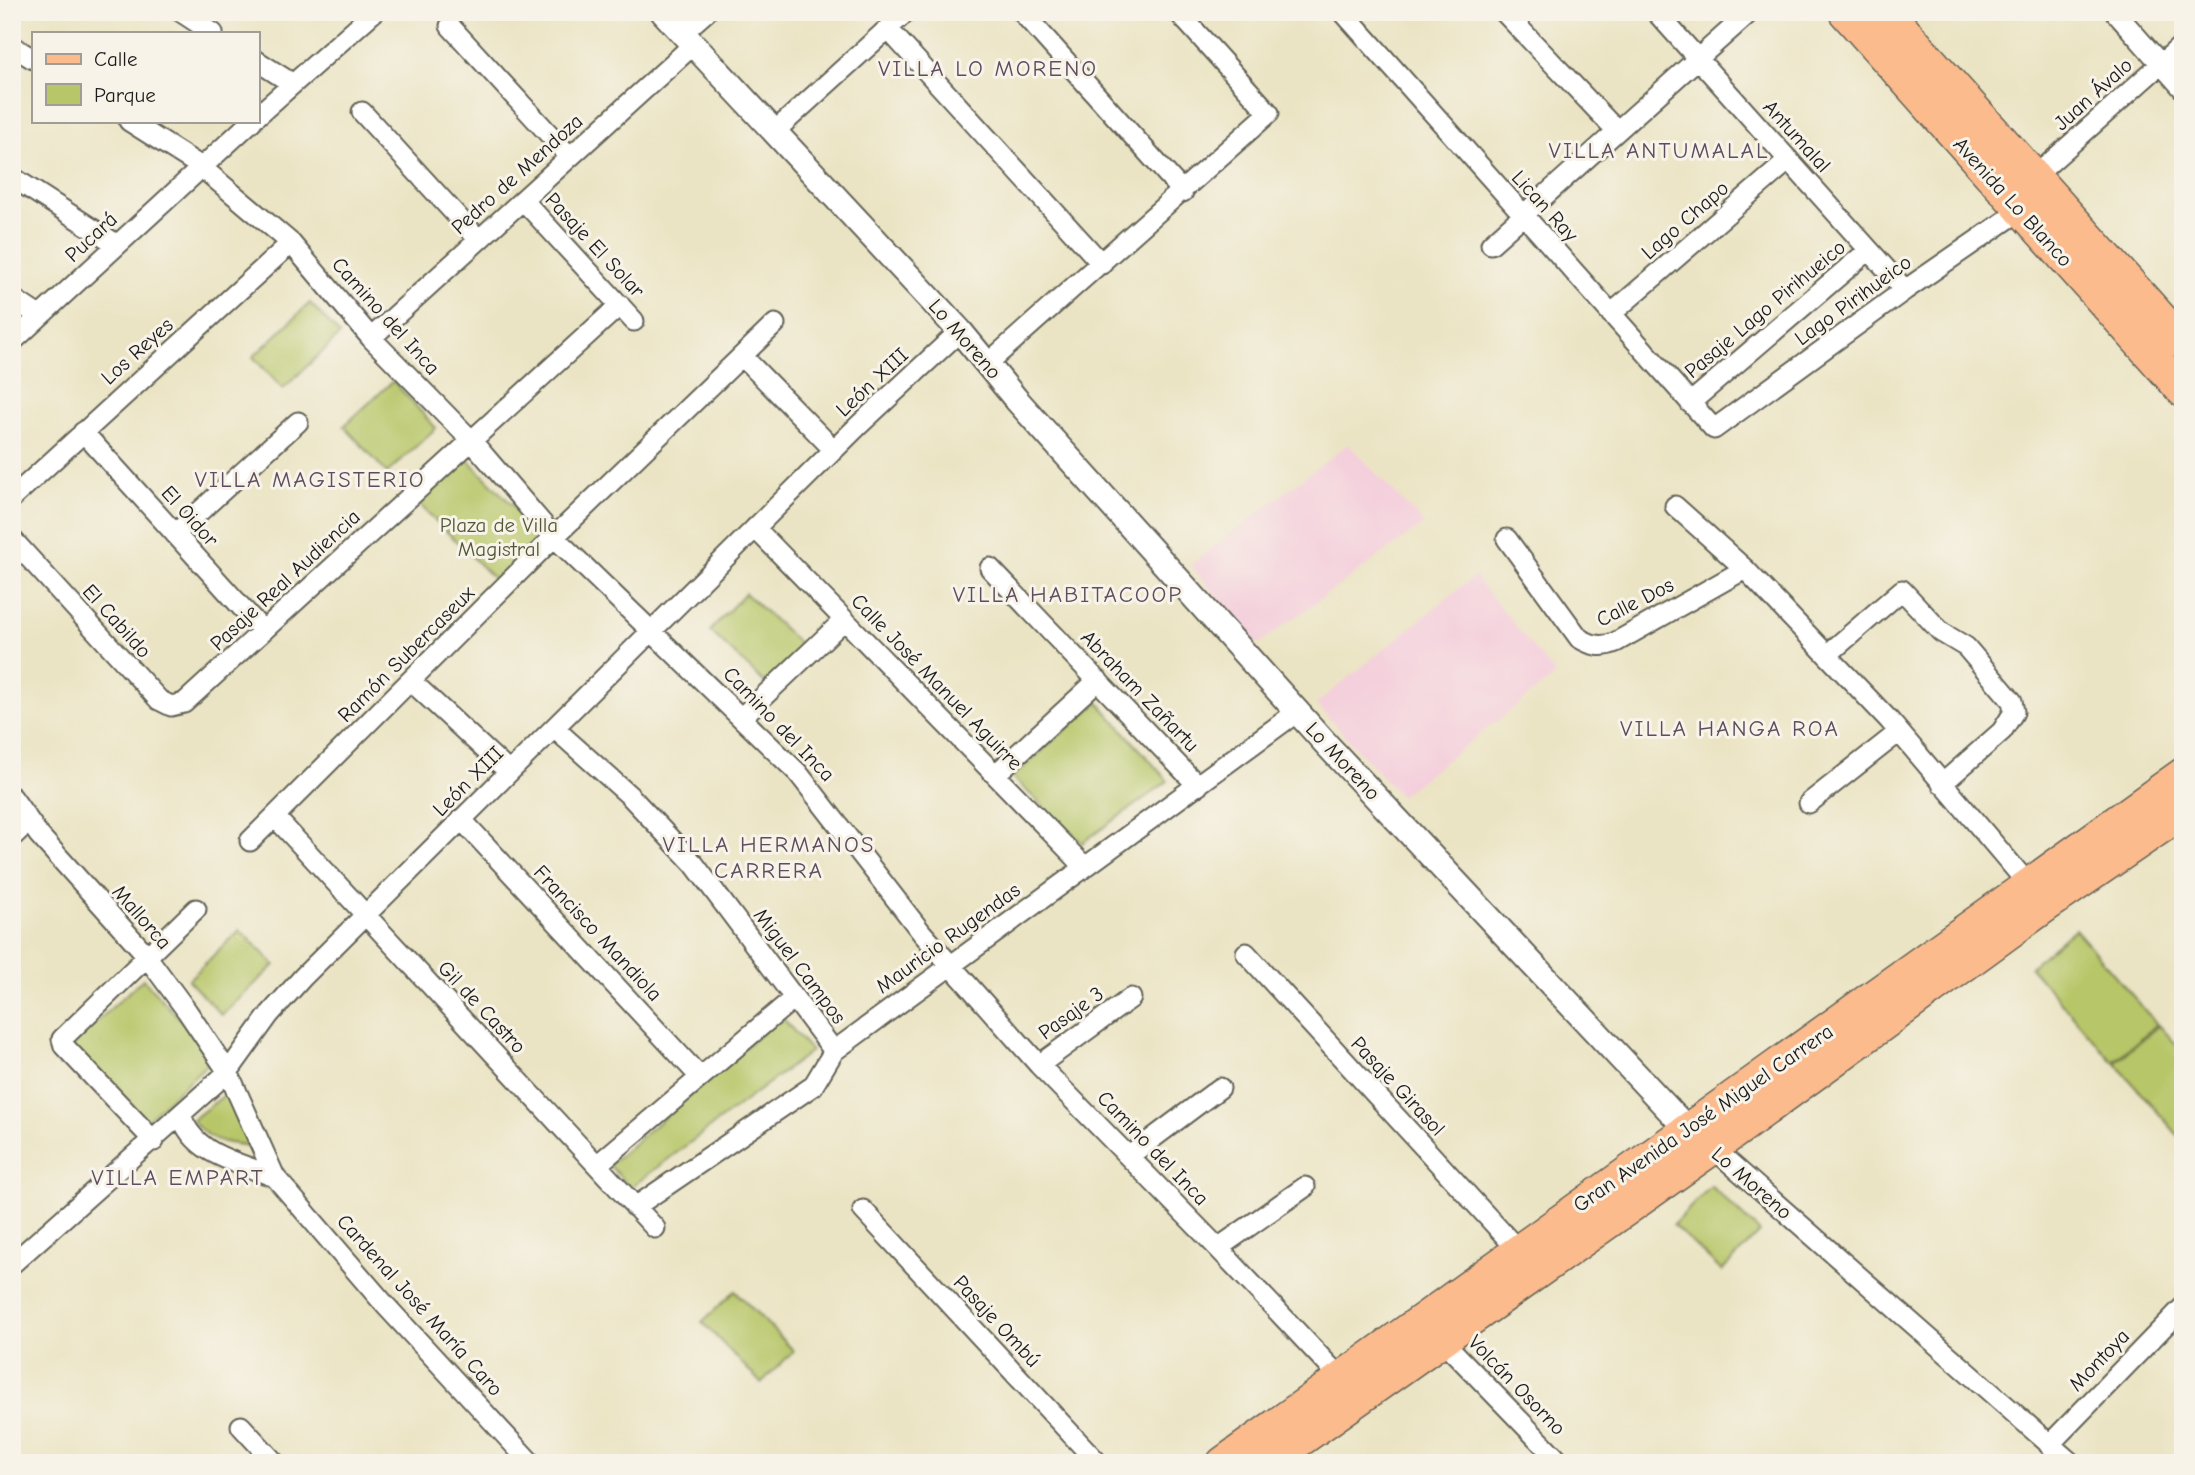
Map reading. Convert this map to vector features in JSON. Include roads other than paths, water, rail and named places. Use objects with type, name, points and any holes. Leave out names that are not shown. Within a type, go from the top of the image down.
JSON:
[{"type":"main road","name":"Avenida Lo Blanco","points":[[1845,12],[2021,210],[2181,384]]},
{"type":"main road","name":"Avenida Lo Blanco","points":[[1886,12],[2183,343]]},
{"type":"main road","name":"Gran Avenida José Miguel Carrera","points":[[1223,1463],[1349,1388],[1441,1339],[2028,884],[2183,774]]},
{"type":"main road","name":"Gran Avenida José Miguel Carrera","points":[[1268,1463],[1349,1388],[1517,1249],[1700,1139],[2183,812]]},
{"type":"street","points":[[181,12],[212,32]]},
{"type":"street","name":"Lo Moreno","points":[[663,12],[960,331],[1297,712],[1700,1139],[2071,1463]]},
{"type":"street","name":"Pedro de Mendoza","points":[[371,338],[570,157],[688,39],[706,12]]},
{"type":"street","points":[[774,132],[906,12]]},
{"type":"street","points":[[1022,12],[1184,192]]},
{"type":"street","points":[[986,363],[1184,192],[1269,113],[1178,12]]},
{"type":"street","name":"Lican Ray","points":[[1343,12],[1714,429]]},
{"type":"street","points":[[1504,12],[1617,131]]},
{"type":"street","name":"Antumalal","points":[[1656,12],[1905,290]]},
{"type":"street","points":[[1490,244],[1750,12]]},
{"type":"street","points":[[2115,12],[2183,89]]},
{"type":"street","points":[[259,114],[364,15]]},
{"type":"street","points":[[450,26],[570,157]]},
{"type":"street","points":[[888,29],[1101,264]]},
{"type":"street","name":"Juan Ávalo","points":[[2034,177],[2183,44]]},
{"type":"street","points":[[12,46],[32,58]]},
{"type":"street","points":[[259,62],[293,84]]},
{"type":"street","points":[[362,112],[478,240]]},
{"type":"street","name":"Camino del Inca","points":[[132,122],[201,166],[291,243],[371,338],[470,439],[554,537],[743,716],[814,791],[895,900],[1038,1065],[1219,1248],[1349,1388]]},
{"type":"street","name":"Pucará","points":[[12,342],[250,122]]},
{"type":"street","name":"Lago Chapo","points":[[1611,314],[1789,160]]},
{"type":"street","points":[[12,177],[116,244]]},
{"type":"street","name":"Pasaje El Solar","points":[[523,200],[634,321]]},
{"type":"street","name":"Lago Pirihueico","points":[[1714,429],[1905,290],[2021,210]]},
{"type":"street","name":"Los Reyes","points":[[13,496],[291,243]]},
{"type":"street","name":"Pasaje Lago Pirihueico","points":[[1690,403],[1869,250]]},
{"type":"street","points":[[12,298],[39,316]]},
{"type":"street","name":"Pasaje Real Audiencia","points":[[198,692],[470,439],[620,305]]},
{"type":"street","name":"Ramón Subercaseux","points":[[250,842],[554,537],[775,324]]},
{"type":"street","name":"León XIII","points":[[12,1264],[154,1142],[228,1072],[285,996],[366,914],[834,450],[960,331]]},
{"type":"street","points":[[742,356],[834,450]]},
{"type":"street","points":[[175,534],[298,422]]},
{"type":"street","name":"El Oidor","points":[[83,432],[263,631]]},
{"type":"street","points":[[1675,506],[1745,569],[1827,655],[1899,733],[2028,884]]},
{"type":"street","name":"Calle José Manuel Aguirre","points":[[755,528],[1085,867]]},
{"type":"street","name":"El Cabildo","points":[[12,538],[159,700],[172,706],[184,703],[198,692]]},
{"type":"street","name":"Calle Dos","points":[[1507,539],[1579,638],[1590,645],[1605,647],[1745,569]]},
{"type":"street","name":"Abraham Zañartu","points":[[990,568],[1198,786]]},
{"type":"street","points":[[1827,655],[1902,590],[1941,632],[1966,647],[2012,701],[2014,712],[2002,731],[1942,784]]},
{"type":"street","points":[[743,716],[844,620]]},
{"type":"street","points":[[996,774],[1098,680]]},
{"type":"street","points":[[412,682],[509,772]]},
{"type":"street","name":"Mauricio Rugendas","points":[[635,1207],[813,1086],[834,1051],[949,964],[1297,712]]},
{"type":"street","name":"Miguel Campos","points":[[554,728],[630,796],[694,864],[834,1051]]},
{"type":"street","points":[[1809,803],[1899,733]]},
{"type":"street","name":"Mallorca","points":[[12,797],[28,822],[148,957],[228,1072]]},
{"type":"street","name":"Gil de Castro","points":[[275,817],[655,1228]]},
{"type":"street","name":"Francisco Mandiola","points":[[461,819],[700,1077]]},
{"type":"street","points":[[12,837],[28,822]]},
{"type":"street","points":[[154,1142],[62,1042],[64,1034],[196,909]]},
{"type":"street","name":"Pasaje Girasol","points":[[1245,953],[1517,1249]]},
{"type":"street","points":[[597,1165],[794,998]]},
{"type":"street","name":"Pasaje 3","points":[[1038,1065],[1131,998]]},
{"type":"street","name":"Cardenal José María Caro","points":[[228,1072],[275,1177],[386,1306],[531,1463]]},
{"type":"street","points":[[1129,1156],[1220,1088]]},
{"type":"street","name":"Cardenal José María Caro","points":[[181,1114],[185,1127],[201,1145],[216,1155],[275,1177]]},
{"type":"street","points":[[1219,1248],[1305,1187]]},
{"type":"street","name":"Pasaje Ombú","points":[[863,1210],[1098,1463]]},
{"type":"street","name":"Montoya","points":[[2049,1445],[2183,1307]]},
{"type":"street","name":"Volcán Osorno","points":[[1441,1339],[1561,1463]]},
{"type":"street","points":[[241,1426],[275,1463]]},
{"type":"district","name":"VILLA LO MORENO","points":[[988,68]]},
{"type":"district","name":"VILLA ANTUMALAL","points":[[1659,150]]},
{"type":"district","name":"VILLA MAGISTERIO","points":[[310,479]]},
{"type":"district","name":"VILLA HABITACOOP","points":[[1068,594]]},
{"type":"district","name":"VILLA HANGA ROA","points":[[1730,728]]},
{"type":"district","name":"VILLA HERMANOS CARRERA","points":[[769,857]]},
{"type":"district","name":"VILLA EMPART","points":[[178,1177]]},
{"type":"park label","name":"Plaza de Villa Magistral","points":[[499,537]]}]
